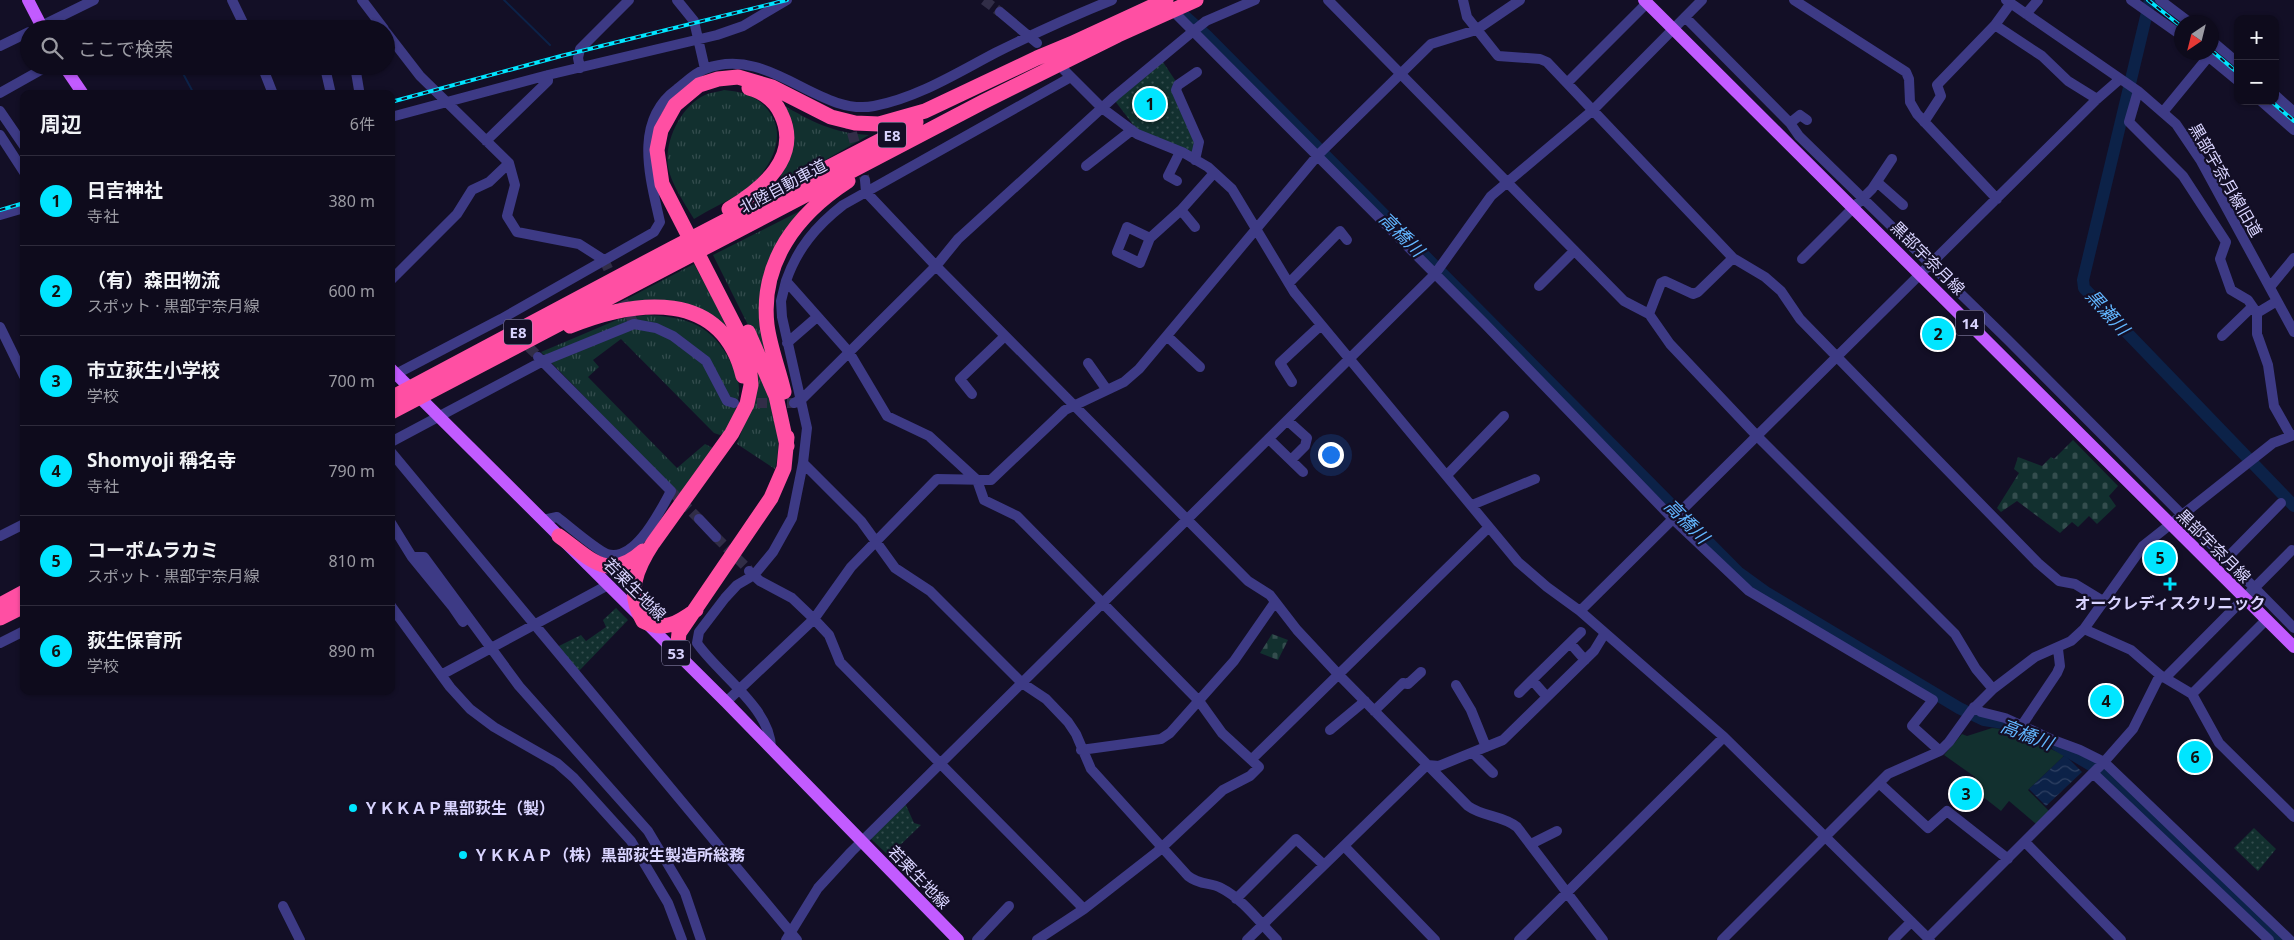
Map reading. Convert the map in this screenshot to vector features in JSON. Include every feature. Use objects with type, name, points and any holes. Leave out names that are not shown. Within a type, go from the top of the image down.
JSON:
[{"type":"highway","name":"北陸自動車道","points":[[713,230],[1072,43],[1162,5],[1194,1]]},
{"type":"highway","name":"北陸自動車道","points":[[713,230],[983,102],[1162,5]]},
{"type":"highway","points":[[696,610],[680,622],[668,627],[656,627],[643,621],[636,609],[634,584],[637,568],[732,433],[748,399],[751,385],[749,364],[742,342],[662,184],[657,150],[661,130],[675,105],[699,85],[718,79],[738,77],[772,87],[831,117],[855,123],[879,124],[925,111],[1072,43]]},
{"type":"highway","points":[[672,251],[713,230],[771,177],[782,160],[787,142],[783,117],[773,101],[756,90],[745,87],[722,87],[701,94],[691,100],[683,108],[671,128],[665,149],[665,160],[669,182],[680,207],[764,365],[781,412],[787,446]]},
{"type":"highway","points":[[682,658],[678,649],[678,638],[683,627],[771,498],[781,478],[787,446],[784,391],[769,337],[766,313],[770,276],[785,241],[810,211],[846,182],[983,102]]},
{"type":"highway","name":"E8","points":[[434,386],[607,283],[672,251]]},
{"type":"highway","name":"E8","points":[[434,386],[672,251]]},
{"type":"highway","points":[[397,405],[434,386],[601,314],[642,306],[675,308],[694,314],[711,325],[726,340],[737,358],[743,378],[744,397],[741,413],[732,433]]},
{"type":"highway","points":[[559,536],[589,558],[611,567],[625,566],[653,543]]},
{"type":"highway","points":[[0,605],[20,594]]},
{"type":"highway","points":[[0,618],[20,608]]},
{"type":"main road","points":[[28,0],[37,20]]},
{"type":"main road","name":"黒部宇奈月線","points":[[1645,1],[1854,208],[1925,269],[2169,524],[2294,647]]},
{"type":"main road","points":[[70,75],[80,90]]},
{"type":"main road","name":"若栗生地線","points":[[395,374],[726,702],[958,940]]},
{"type":"street","points":[[55,20],[94,0]]},
{"type":"street","points":[[232,0],[242,20]]},
{"type":"street","points":[[362,0],[377,20]]},
{"type":"street","points":[[580,68],[578,58],[580,49],[629,0]]},
{"type":"street","points":[[677,0],[694,22],[705,69]]},
{"type":"street","points":[[395,116],[548,75],[698,40],[743,26],[787,0]]},
{"type":"street","points":[[395,371],[504,322],[604,260],[654,232],[660,222],[647,157],[647,141],[651,124],[659,108],[673,92],[705,69],[734,64],[754,66],[788,78],[844,105],[860,108],[889,102],[925,88],[1033,39],[1112,0]]},
{"type":"street","points":[[798,401],[936,266],[958,239],[1102,108],[1206,21],[1256,0]]},
{"type":"street","points":[[1328,0],[1624,301],[1649,314],[1670,344],[1757,436],[1955,634],[1976,669],[1992,689]]},
{"type":"street","points":[[1463,0],[1467,17],[1498,56],[1540,59],[1547,62],[1733,258],[1765,277],[1781,291],[1800,319],[2038,564],[2059,581],[2076,584],[2103,601]]},
{"type":"street","points":[[726,702],[814,619],[851,567],[875,540],[937,479],[991,480],[1065,410],[1124,382],[1139,369],[1318,155],[1431,44],[1476,30],[1520,0]]},
{"type":"street","points":[[395,457],[791,938],[818,888],[861,842],[1100,603],[1288,421],[1435,274],[1491,196],[1593,110],[1702,0]]},
{"type":"street","points":[[1794,0],[1906,72],[1910,79],[1910,102],[1924,122],[1997,199]]},
{"type":"street","points":[[2026,14],[2038,0]]},
{"type":"street","points":[[2160,0],[2180,15]]},
{"type":"street","points":[[1567,83],[1645,1]]},
{"type":"street","points":[[1924,122],[1941,96],[1937,84],[1995,25],[2008,2]]},
{"type":"street","name":"黒部宇奈月線旧道","points":[[2008,2],[2138,91],[2163,112],[2181,132],[2201,161],[2294,332]]},
{"type":"street","points":[[2135,2],[2174,30]]},
{"type":"street","points":[[1162,5],[1194,30],[1435,274],[1672,519],[1749,591],[1933,700],[1912,726],[1940,751]]},
{"type":"street","points":[[1000,12],[1033,39]]},
{"type":"street","points":[[1684,17],[1790,123],[1799,136],[1864,198],[1925,269],[2008,340],[2294,628]]},
{"type":"street","points":[[1995,25],[2042,56],[2068,81],[2097,100]]},
{"type":"street","points":[[0,46],[20,36]]},
{"type":"street","points":[[395,46],[420,76],[508,163],[515,185],[506,216],[517,232],[579,244],[604,260]]},
{"type":"street","points":[[2219,47],[2234,60]]},
{"type":"street","points":[[2163,112],[2202,60]]},
{"type":"street","points":[[2213,60],[2234,78]]},
{"type":"street","points":[[1195,160],[1199,142],[1176,90],[1178,85],[1197,72]]},
{"type":"street","points":[[771,749],[771,738],[760,718],[739,690],[702,651],[697,643],[699,632],[737,585],[773,552],[792,518],[803,463],[807,428],[798,401],[780,301],[792,264],[803,245],[843,205],[1067,73],[1102,108],[1132,130],[1195,160],[1232,189],[1289,283],[1321,325],[1518,562],[1547,587],[1580,611],[1724,737],[1929,939],[2104,762],[2133,729],[2163,677],[2292,550]]},
{"type":"street","points":[[0,93],[32,75]]},
{"type":"street","points":[[266,75],[271,90]]},
{"type":"street","points":[[327,75],[330,90]]},
{"type":"street","points":[[356,75],[359,90]]},
{"type":"street","points":[[486,141],[548,82],[548,75]]},
{"type":"street","points":[[1580,611],[1925,269],[2120,79]]},
{"type":"street","points":[[1722,940],[1888,774],[1940,751],[1946,746],[1974,708],[1992,689],[2035,657],[2058,649],[2071,641],[2084,629],[2143,546],[2273,443],[2293,436],[2274,406],[2268,365],[2257,334],[2255,310],[2248,300],[2231,290],[2220,259],[2226,242],[2183,176],[2129,122],[2138,91]]},
{"type":"street","points":[[2279,99],[2294,112]]},
{"type":"street","points":[[844,105],[847,116]]},
{"type":"street","points":[[2266,105],[2294,130]]},
{"type":"street","points":[[0,111],[20,140]]},
{"type":"street","points":[[1790,123],[1800,115],[1807,120]]},
{"type":"street","points":[[1086,166],[1132,130]]},
{"type":"street","points":[[0,135],[20,166]]},
{"type":"street","points":[[1178,181],[1168,176],[1180,152]]},
{"type":"street","points":[[1802,259],[1864,198],[1892,160]]},
{"type":"street","points":[[395,276],[457,214],[472,190],[489,182],[508,163]]},
{"type":"street","points":[[1150,238],[1181,210],[1214,173]]},
{"type":"street","points":[[865,180],[866,192],[936,266],[1248,580],[1275,602],[1297,630],[1338,674],[1468,806],[1478,813],[1507,820],[1517,826],[1566,894],[1604,940]]},
{"type":"street","points":[[1877,182],[1903,205]]},
{"type":"street","points":[[0,216],[20,209]]},
{"type":"street","points":[[1181,210],[1195,227]]},
{"type":"street","points":[[1289,283],[1340,231],[1348,240]]},
{"type":"street","points":[[1538,286],[1574,251]]},
{"type":"street","points":[[1649,314],[1661,283],[1665,281],[1693,294],[1698,292],[1733,258]]},
{"type":"street","points":[[2270,287],[2294,258]]},
{"type":"street","points":[[786,281],[849,352],[887,416],[929,436],[977,480],[984,500],[1016,516],[1199,701],[1222,733],[1259,767],[1250,776],[1223,790],[1162,847],[1084,908],[1037,940]]},
{"type":"street","points":[[2222,336],[2255,310],[2277,301]]},
{"type":"street","points":[[787,343],[817,317]]},
{"type":"street","points":[[395,440],[540,358],[634,324],[656,328],[673,336],[706,361],[727,401],[734,403]]},
{"type":"street","points":[[1292,382],[1280,363],[1321,325]]},
{"type":"street","points":[[0,327],[20,368]]},
{"type":"street","points":[[972,394],[960,379],[1005,336]]},
{"type":"street","points":[[1167,336],[1200,367]]},
{"type":"street","points":[[540,358],[671,491],[642,538],[630,550],[618,556],[606,553],[557,517],[543,520]]},
{"type":"street","points":[[1088,363],[1107,390]]},
{"type":"street","points":[[1447,475],[1504,416]]},
{"type":"street","points":[[1288,421],[1307,438],[1305,446],[1291,460]]},
{"type":"street","points":[[1269,439],[1303,472]]},
{"type":"street","points":[[803,463],[861,521],[895,568],[930,590],[1022,683],[1046,699],[1068,722],[1076,734],[1081,750],[1091,769],[1192,880],[1197,883],[1220,887],[1236,899],[1277,940]]},
{"type":"street","points":[[1472,505],[1535,479]]},
{"type":"street","points":[[2226,559],[2281,503]]},
{"type":"street","points":[[699,519],[716,537]]},
{"type":"street","points":[[0,536],[20,526]]},
{"type":"street","points":[[1252,759],[1489,527]]},
{"type":"street","points":[[395,529],[412,557],[452,606],[462,622]]},
{"type":"street","points":[[412,557],[424,557],[548,721],[648,831],[685,893],[700,940]]},
{"type":"street","points":[[751,573],[760,581],[792,598],[814,619],[829,635],[840,662],[1084,908]]},
{"type":"street","points":[[441,675],[608,584]]},
{"type":"street","points":[[1081,750],[1161,739],[1170,733],[1234,661],[1275,602]]},
{"type":"street","points":[[395,612],[441,675],[470,709],[494,727],[557,763],[608,814],[631,841],[647,864],[668,903],[682,940]]},
{"type":"street","points":[[2192,694],[2266,620]]},
{"type":"street","points":[[2084,629],[2131,650],[2163,677],[2192,694],[2219,743],[2294,817]]},
{"type":"street","points":[[1519,693],[1581,632]]},
{"type":"street","points":[[0,643],[20,633]]},
{"type":"street","points":[[1427,764],[1439,766],[1503,740],[1594,651],[1605,633]]},
{"type":"street","points":[[1570,643],[1585,660]]},
{"type":"street","points":[[2022,725],[2057,673],[2060,666],[2058,649]]},
{"type":"street","points":[[1374,711],[1403,683],[1408,684],[1421,672]]},
{"type":"street","points":[[1532,680],[1547,697]]},
{"type":"street","points":[[1456,685],[1471,710],[1486,747]]},
{"type":"street","points":[[1330,730],[1365,702]]},
{"type":"street","points":[[1974,708],[2022,725],[2104,762],[2290,940]]},
{"type":"street","points":[[1519,940],[1724,737]]},
{"type":"street","points":[[1473,753],[1493,773]]},
{"type":"street","points":[[1247,940],[1427,764]]},
{"type":"street","points":[[2093,773],[2269,940]]},
{"type":"street","points":[[1879,783],[1928,828],[1947,811],[2008,859]]},
{"type":"street","points":[[1531,844],[1556,831]]},
{"type":"street","points":[[1236,899],[1296,839],[1324,865]]},
{"type":"street","points":[[2025,842],[2121,940]]},
{"type":"street","points":[[1344,846],[1436,940]]},
{"type":"street","points":[[283,906],[300,940]]},
{"type":"street","points":[[977,940],[1009,906]]},
{"type":"street","points":[[1892,940],[1911,922]]},
{"type":"green space","points":[[1163,62],[1177,83],[1199,156],[1138,131],[1115,101]]},
{"type":"green space","points":[[724,90],[746,94],[763,104],[772,116],[776,126],[776,147],[766,167],[752,184],[738,195],[694,219],[672,181],[667,157],[669,146],[676,125],[689,107],[705,95]]},
{"type":"green space","points":[[781,104],[823,126],[844,132],[869,135],[776,188],[791,151],[793,123]]},
{"type":"green space","points":[[804,209],[785,229],[771,255],[771,371],[713,255]]},
{"type":"green space","points":[[694,264],[715,302],[737,351],[720,328],[654,301],[637,301],[615,305]]},
{"type":"green space","points":[[647,315],[686,321],[707,332],[724,350],[739,385],[737,405],[727,432],[720,435],[714,433],[621,339],[593,360],[599,367],[588,377],[677,468],[705,444],[713,448],[680,495],[541,352],[619,319]]},
{"type":"green space","points":[[753,358],[770,399],[777,425],[778,454],[775,469],[737,444],[748,414]]},
{"type":"green space","points":[[2073,440],[2118,486],[2109,496],[2116,506],[2097,524],[2089,516],[2078,527],[2072,522],[2060,533],[2017,501],[2001,512],[1997,508],[2019,473],[2014,469],[2018,457],[2042,466],[2051,457],[2054,459]]},
{"type":"green space","points":[[616,608],[628,620],[578,672],[557,647],[581,635],[586,641],[606,627],[603,620]]},
{"type":"green space","points":[[1272,634],[1288,640],[1278,660],[1260,653]]},
{"type":"green space","points":[[1992,728],[2004,729],[2065,755],[2028,790],[2050,812],[2036,824],[2009,801],[2001,811],[1968,785],[1975,777],[1944,755],[1962,734],[1967,736]]},
{"type":"green space","points":[[905,803],[914,823],[921,825],[889,856],[870,838]]},
{"type":"green space","points":[[2254,828],[2276,849],[2258,871],[2234,848]]},
{"type":"water","points":[[2065,755],[2082,772],[2046,806],[2029,789]]},
{"type":"waterway","points":[[504,0],[550,45]]},
{"type":"waterway","name":"黒瀬川","points":[[2150,0],[2083,280],[2084,288],[2294,506]]},
{"type":"waterway","name":"高橋川","points":[[1179,11],[1207,36],[1738,572],[1767,593],[1959,708],[1984,720],[2010,724],[2021,729]]},
{"type":"waterway","points":[[184,75],[192,90]]},
{"type":"waterway","name":"高橋川","points":[[2057,745],[2106,774],[2280,940]]},
{"type":"tunnel","points":[[984,0],[1000,12]]},
{"type":"tunnel","points":[[848,118],[865,180]]},
{"type":"tunnel","points":[[604,260],[634,324]]},
{"type":"tunnel","points":[[507,326],[538,356]]},
{"type":"tunnel","points":[[742,403],[794,403]]},
{"type":"tunnel","points":[[671,491],[699,519]]},
{"type":"tunnel","points":[[716,537],[749,570]]},
{"type":"railway","points":[[395,101],[561,56],[787,0]]},
{"type":"railway","points":[[2148,0],[2174,21]]},
{"type":"railway","points":[[2219,57],[2234,70]]},
{"type":"railway","points":[[2276,105],[2294,121]]},
{"type":"railway","points":[[0,210],[20,204]]},
{"type":"place","name":"日吉神社","points":[[1150,104]]},
{"type":"place","name":"（有）森田物流","points":[[1938,334]]},
{"type":"place","name":"コーポムラカミ","points":[[2160,558]]},
{"type":"place","name":"オークレディスクリニック","points":[[2170,584]]},
{"type":"place","name":"Shomyoji 稱名寺","points":[[2106,701]]},
{"type":"place","name":"荻生保育所","points":[[2195,757]]},
{"type":"place","name":"市立荻生小学校","points":[[1966,794]]},
{"type":"place","name":"ＹＫＫＡＰ黒部荻生（製）","points":[[353,808]]},
{"type":"place","name":"ＹＫＫＡＰ（株）黒部荻生製造所総務","points":[[463,855]]}]
